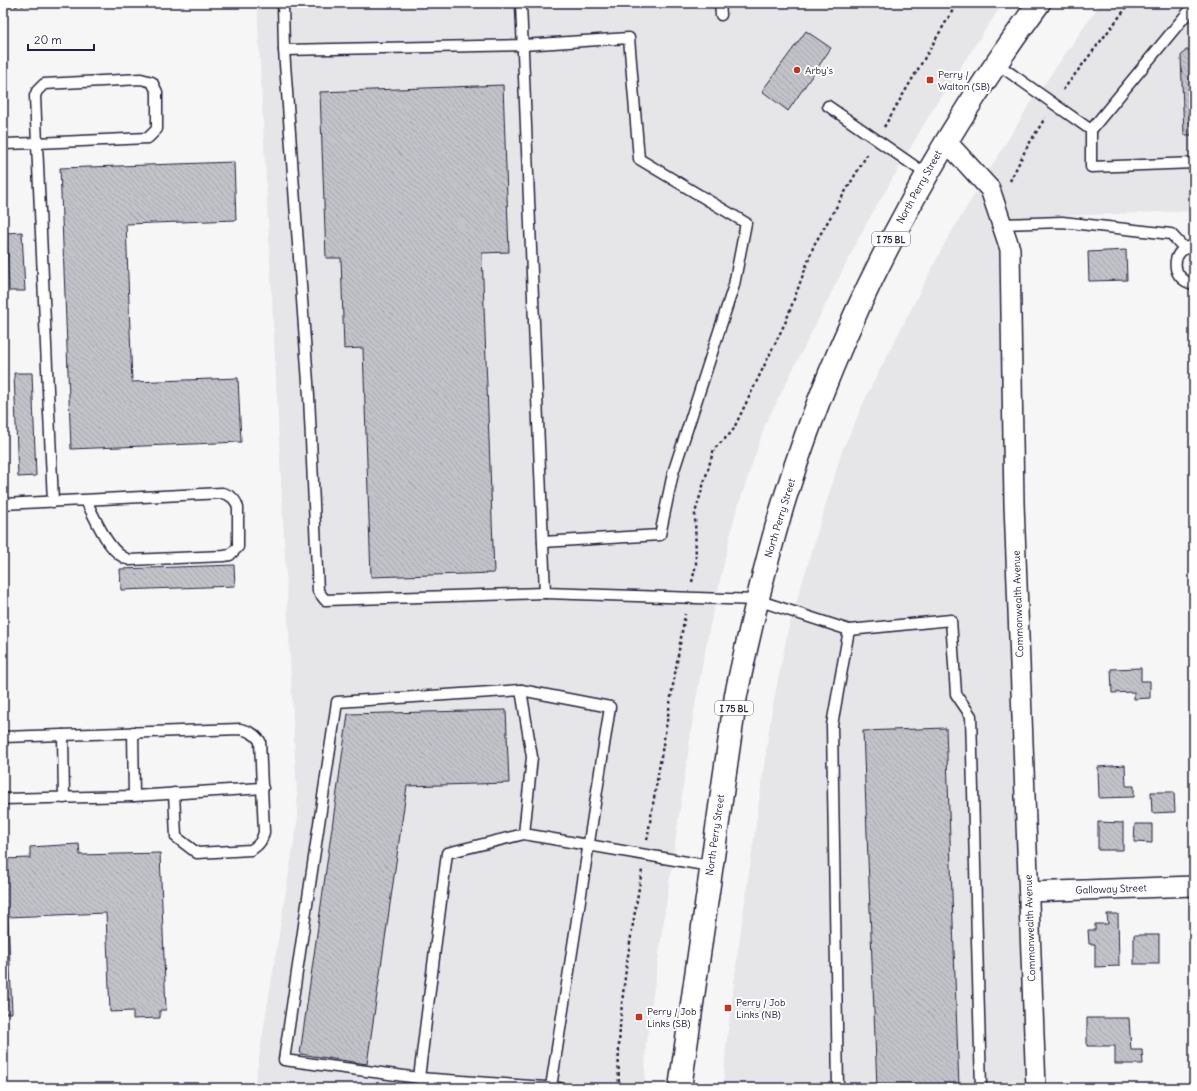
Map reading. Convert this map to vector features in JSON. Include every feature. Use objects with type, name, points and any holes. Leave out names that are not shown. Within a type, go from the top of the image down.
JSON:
[{"type":"main road","name":"North Perry Street","points":[[680,1088],[710,866],[735,703],[757,600],[785,499],[818,404],[843,341],[877,266],[926,174],[963,113],[1039,3]]},
{"type":"street","name":"Commonwealth Avenue","points":[[946,141],[990,189],[1010,249],[1012,423],[1036,1088]]},
{"type":"street","name":"Galloway Street","points":[[1029,892],[1194,886]]},
{"type":"lane","points":[[283,3],[284,50],[309,396],[318,591],[325,600],[545,593],[757,600],[849,630],[951,620],[956,694],[971,716],[981,1088]]},
{"type":"lane","points":[[520,3],[523,45],[545,593]]},
{"type":"lane","points":[[720,3],[721,15]]},
{"type":"lane","points":[[1194,10],[1190,10],[1091,130],[1091,167],[1194,163]]},
{"type":"lane","points":[[284,50],[523,45],[629,38],[639,159],[746,223],[734,285],[673,473],[660,535],[543,542]]},
{"type":"lane","points":[[996,64],[1091,130]]},
{"type":"lane","points":[[3,144],[37,143],[148,138],[157,129],[156,86],[147,80],[141,79],[44,84],[37,91],[37,143],[53,502]]},
{"type":"lane","points":[[828,106],[926,174]]},
{"type":"lane","points":[[1002,224],[1062,222],[1171,234],[1189,247],[1177,258],[1176,269],[1182,280],[1194,284]]},
{"type":"lane","points":[[3,504],[86,501],[120,497],[228,494],[236,502],[238,508],[238,547],[230,555],[224,556],[125,559],[115,552],[86,501]]},
{"type":"lane","points":[[838,1088],[832,725],[849,630]]},
{"type":"lane","points":[[521,690],[532,757],[524,834]]},
{"type":"lane","points":[[521,690],[610,708],[589,845],[556,1088],[419,1078],[284,1060],[337,702],[521,690]]},
{"type":"lane","points":[[3,737],[240,729],[255,734],[260,740],[264,832],[263,839],[258,846],[251,850],[243,851],[197,852],[176,837],[174,793]]},
{"type":"lane","points":[[133,732],[134,796]]},
{"type":"lane","points":[[63,735],[64,798]]},
{"type":"lane","points":[[3,799],[134,796],[263,788]]},
{"type":"lane","points":[[419,1078],[447,853],[524,834],[710,866]]},
{"type":"path","points":[[3,6],[63,3]]},
{"type":"path","points":[[619,1088],[618,1058],[627,961],[688,598],[696,564],[696,513],[714,449],[732,432],[786,321],[814,245],[958,3]]},
{"type":"shaded area","points":[[257,3],[1003,3],[933,109],[865,226],[765,425],[734,519],[709,630],[695,705],[646,1043],[645,1088],[254,1088],[298,817]]},
{"type":"shaded area","points":[[1101,3],[1194,3],[1194,211],[1004,218],[1031,1088],[723,1088],[726,1046],[738,951],[772,709],[788,630],[842,451],[868,393],[946,241],[1026,110]]},
{"type":"building","name":"Arby's","points":[[806,31],[831,48],[788,111],[762,91]]},
{"type":"building","points":[[1186,50],[1194,50],[1194,135],[1184,135],[1181,56]]},
{"type":"building","points":[[503,85],[509,252],[482,253],[494,573],[371,577],[363,348],[344,349],[341,258],[326,258],[320,92]]},
{"type":"building","points":[[234,162],[236,220],[126,224],[132,382],[238,378],[241,442],[71,449],[60,168]]},
{"type":"building","points":[[22,232],[25,291],[9,291],[7,233]]},
{"type":"building","points":[[1126,250],[1127,280],[1089,281],[1088,252]]},
{"type":"building","points":[[14,373],[32,373],[36,476],[18,477]]},
{"type":"building","points":[[234,565],[235,586],[121,590],[120,569]]},
{"type":"building","points":[[1141,668],[1141,681],[1150,681],[1150,698],[1134,699],[1134,692],[1112,693],[1111,669]]},
{"type":"building","points":[[506,710],[509,783],[407,786],[367,1064],[300,1054],[348,714]]},
{"type":"building","points":[[946,728],[959,1088],[877,1088],[863,731]]},
{"type":"building","points":[[1125,765],[1126,786],[1134,786],[1134,797],[1099,798],[1098,767]]},
{"type":"building","points":[[1151,792],[1174,792],[1175,812],[1152,813]]},
{"type":"building","points":[[1098,822],[1123,823],[1123,850],[1098,850]]},
{"type":"building","points":[[1135,824],[1152,824],[1152,843],[1134,842]]},
{"type":"building","points":[[79,844],[80,855],[160,853],[166,1010],[160,1010],[160,1018],[133,1019],[133,1011],[110,1012],[106,913],[8,917],[12,1013],[3,1013],[3,859],[30,858],[30,847]]},
{"type":"building","points":[[1107,914],[1118,914],[1119,966],[1095,967],[1095,944],[1089,944],[1088,930],[1095,930],[1095,924],[1108,924]]},
{"type":"building","points":[[1134,935],[1159,935],[1159,964],[1134,964]]},
{"type":"building","points":[[1087,1018],[1129,1018],[1131,1050],[1142,1050],[1143,1064],[1115,1064],[1115,1046],[1087,1046]]},
{"type":"place","name":"Arby's","points":[[797,70]]},
{"type":"place","name":"Perry / Walton (SB)","points":[[930,80]]},
{"type":"place","name":"Perry / Job Links (NB)","points":[[728,1008]]},
{"type":"place","name":"Perry / Job Links (SB)","points":[[639,1017]]}]
